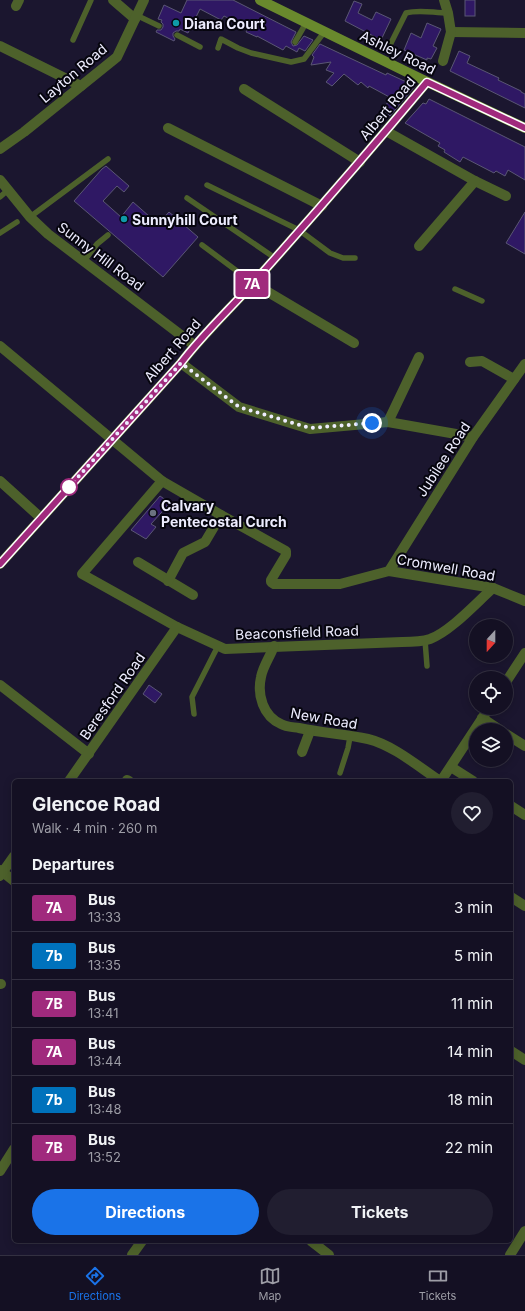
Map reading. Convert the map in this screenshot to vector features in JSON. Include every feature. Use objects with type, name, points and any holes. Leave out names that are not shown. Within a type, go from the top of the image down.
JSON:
[{"type":"main road","name":"Ashley Road","points":[[260,0],[427,82],[525,128]]},
{"type":"street","points":[[113,0],[136,17]]},
{"type":"street","name":"Layton Road","points":[[0,149],[24,132],[117,57],[144,0]]},
{"type":"street","points":[[443,61],[450,32],[448,13],[444,0]]},
{"type":"street","points":[[450,32],[525,33]]},
{"type":"street","points":[[0,46],[81,86]]},
{"type":"street","name":"Albert Road","points":[[0,564],[181,363],[194,345],[253,283],[322,206],[427,82]]},
{"type":"street","points":[[244,89],[360,162]]},
{"type":"street","points":[[168,128],[322,206]]},
{"type":"street","points":[[386,131],[475,181],[506,196]]},
{"type":"street","name":"Sunny Hill Road","points":[[0,180],[4,194],[48,234],[194,345]]},
{"type":"street","points":[[419,246],[475,181]]},
{"type":"street","points":[[253,283],[354,343]]},
{"type":"street","name":"Cromwell Road","points":[[0,346],[162,481],[286,551],[286,555],[271,580],[274,584],[340,584],[389,571],[493,588],[525,601]]},
{"type":"street","points":[[388,422],[419,357]]},
{"type":"street","points":[[470,362],[482,361],[514,378]]},
{"type":"street","points":[[181,363],[239,407],[310,428],[388,422],[473,437]]},
{"type":"street","name":"Jubilee Road","points":[[389,571],[473,437],[525,364]]},
{"type":"street","points":[[0,481],[41,518]]},
{"type":"street","name":"Beaconsfield Road","points":[[162,481],[82,574],[177,627],[225,649],[425,640],[437,635],[457,621],[493,588]]},
{"type":"street","points":[[168,581],[183,553],[205,542],[221,515]]},
{"type":"street","points":[[138,562],[193,595]]},
{"type":"street","name":"Beresford Road","points":[[70,779],[177,627]]},
{"type":"street","name":"New Road","points":[[274,646],[261,676],[260,690],[263,706],[269,716],[282,725],[310,731],[368,739],[378,742],[437,779]]},
{"type":"street","points":[[513,671],[525,653]]},
{"type":"street","points":[[0,686],[89,754]]},
{"type":"street","points":[[442,779],[451,767],[484,715]]},
{"type":"street","points":[[482,718],[490,723]]},
{"type":"street","points":[[302,752],[310,731]]},
{"type":"street","points":[[513,738],[525,746]]},
{"type":"street","points":[[451,767],[470,779]]},
{"type":"street","points":[[513,807],[525,815]]},
{"type":"street","points":[[12,859],[1,873],[12,880]]},
{"type":"street","points":[[513,898],[525,906]]},
{"type":"street","points":[[513,1052],[525,1060]]},
{"type":"street","points":[[0,1171],[12,1152]]},
{"type":"street","points":[[510,1255],[525,1231]]},
{"type":"street","points":[[132,1255],[141,1243]]},
{"type":"street","points":[[313,1243],[324,1254]]},
{"type":"lane","points":[[73,40],[91,0]]},
{"type":"lane","points":[[390,45],[406,13],[419,10],[434,13],[448,13]]},
{"type":"lane","points":[[136,17],[159,26]]},
{"type":"lane","points":[[295,42],[306,22]]},
{"type":"lane","points":[[218,48],[221,39],[251,53],[291,62],[304,59],[325,31]]},
{"type":"lane","points":[[177,35],[200,47]]},
{"type":"lane","points":[[30,217],[108,159]]},
{"type":"lane","points":[[206,185],[299,230],[330,253],[343,258],[355,258]]},
{"type":"lane","points":[[187,198],[275,258]]},
{"type":"lane","points":[[0,233],[17,222]]},
{"type":"lane","points":[[84,261],[97,244],[108,235]]},
{"type":"lane","points":[[202,245],[253,283]]},
{"type":"lane","points":[[455,289],[482,301]]},
{"type":"lane","points":[[425,640],[427,666]]},
{"type":"lane","points":[[194,714],[192,697],[218,646]]},
{"type":"lane","points":[[340,772],[350,737]]},
{"type":"building","points":[[187,0],[233,0],[296,32],[291,42],[293,46],[297,45],[304,36],[313,40],[305,51],[299,48],[297,52],[286,46],[283,50],[257,36],[246,32],[248,28],[224,16],[221,20],[200,9],[188,33],[180,29],[179,31],[173,33],[175,39],[174,41],[156,32],[157,30],[161,30],[163,27],[161,22],[162,20],[158,19],[164,5],[181,13]]},
{"type":"building","points":[[465,0],[475,0],[475,16],[465,16]]},
{"type":"building","points":[[354,1],[362,4],[358,13],[372,20],[376,12],[391,19],[381,40],[345,21]]},
{"type":"building","points":[[427,23],[441,29],[433,46],[437,48],[431,59],[427,58],[427,60],[404,50],[411,33],[421,38]]},
{"type":"building","points":[[320,44],[386,75],[387,73],[415,86],[390,116],[381,108],[393,99],[369,86],[368,88],[361,82],[358,85],[344,74],[332,86],[326,82],[334,73],[326,70],[331,62],[311,65],[314,57],[312,55]]},
{"type":"building","points":[[459,51],[470,56],[467,63],[499,78],[498,80],[525,94],[525,108],[450,71]]},
{"type":"building","points":[[429,99],[525,147],[525,180],[508,170],[505,176],[496,171],[494,173],[463,157],[460,162],[444,152],[445,150],[438,146],[440,143],[405,123],[423,103],[426,104]]},
{"type":"building","name":"Sunnyhill Court","points":[[106,166],[129,186],[124,192],[117,186],[103,201],[121,217],[133,202],[158,224],[169,212],[198,237],[163,277],[74,201]]},
{"type":"building","points":[[525,212],[525,254],[506,243]]},
{"type":"building","name":"Calvary Pentecostal Curch","points":[[160,496],[170,503],[151,524],[156,527],[146,539],[131,530]]},
{"type":"building","points":[[149,685],[162,694],[155,703],[143,694]]},
{"type":"bus line","name":"7A","points":[[0,564],[181,363],[194,345],[253,283],[360,162],[427,82],[525,128]]},
{"type":"place","name":"Diana Court","points":[[176,23]]},
{"type":"place","name":"Sunnyhill Court","points":[[124,219]]},
{"type":"place","name":"Calvary Pentecostal Curch","points":[[153,513]]},
{"type":"route","points":[[69,487],[181,363],[239,407],[310,428],[372,423]]}]
